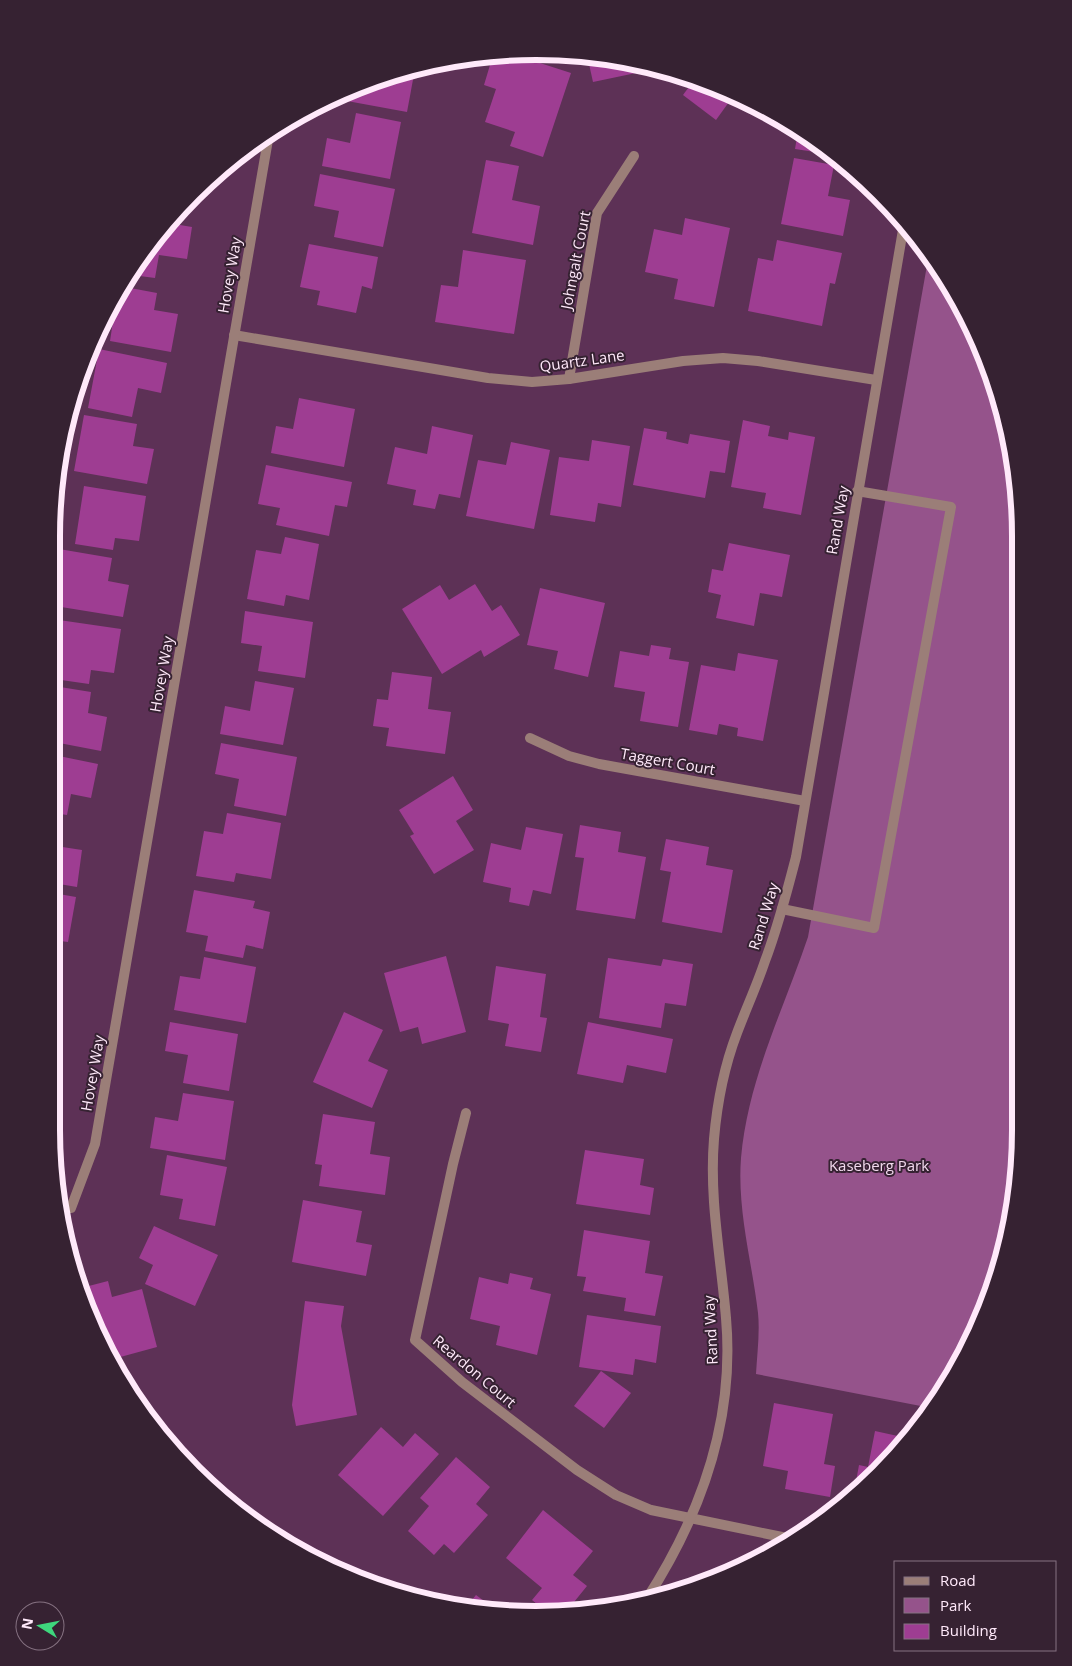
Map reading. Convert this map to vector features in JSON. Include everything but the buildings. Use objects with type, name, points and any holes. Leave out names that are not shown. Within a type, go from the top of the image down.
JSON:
[{"type":"street","name":"Hovey Way","points":[[67,1208],[71,1208],[96,1144],[267,143]]},
{"type":"street","name":"Johngalt Court","points":[[569,379],[597,213],[634,156]]},
{"type":"street","name":"Rand Way","points":[[651,1592],[692,1519],[709,1471],[721,1422],[727,1367],[727,1319],[713,1188],[714,1139],[721,1086],[736,1035],[765,962],[796,857],[903,232]]},
{"type":"street","name":"Quartz Lane","points":[[234,335],[488,378],[532,382],[569,379],[657,364],[723,358],[758,360],[876,380]]},
{"type":"street","points":[[782,909],[874,928],[951,507],[857,491]]},
{"type":"street","name":"Taggert Court","points":[[530,738],[569,756],[599,764],[805,800]]},
{"type":"street","name":"Reardon Court","points":[[466,1113],[453,1164],[416,1340],[462,1382],[577,1470],[616,1495],[652,1510],[692,1519]]},
{"type":"street","points":[[692,1519],[782,1537]]},
{"type":"green space","name":"Kaseberg Park","points":[[927,265],[963,325],[976,354],[996,413],[1008,474],[1012,536],[1012,1130],[1008,1192],[1003,1223],[987,1283],[963,1341],[923,1407],[756,1374],[759,1336],[758,1313],[743,1216],[740,1177],[741,1158],[745,1129],[759,1073],[808,937]]}]
